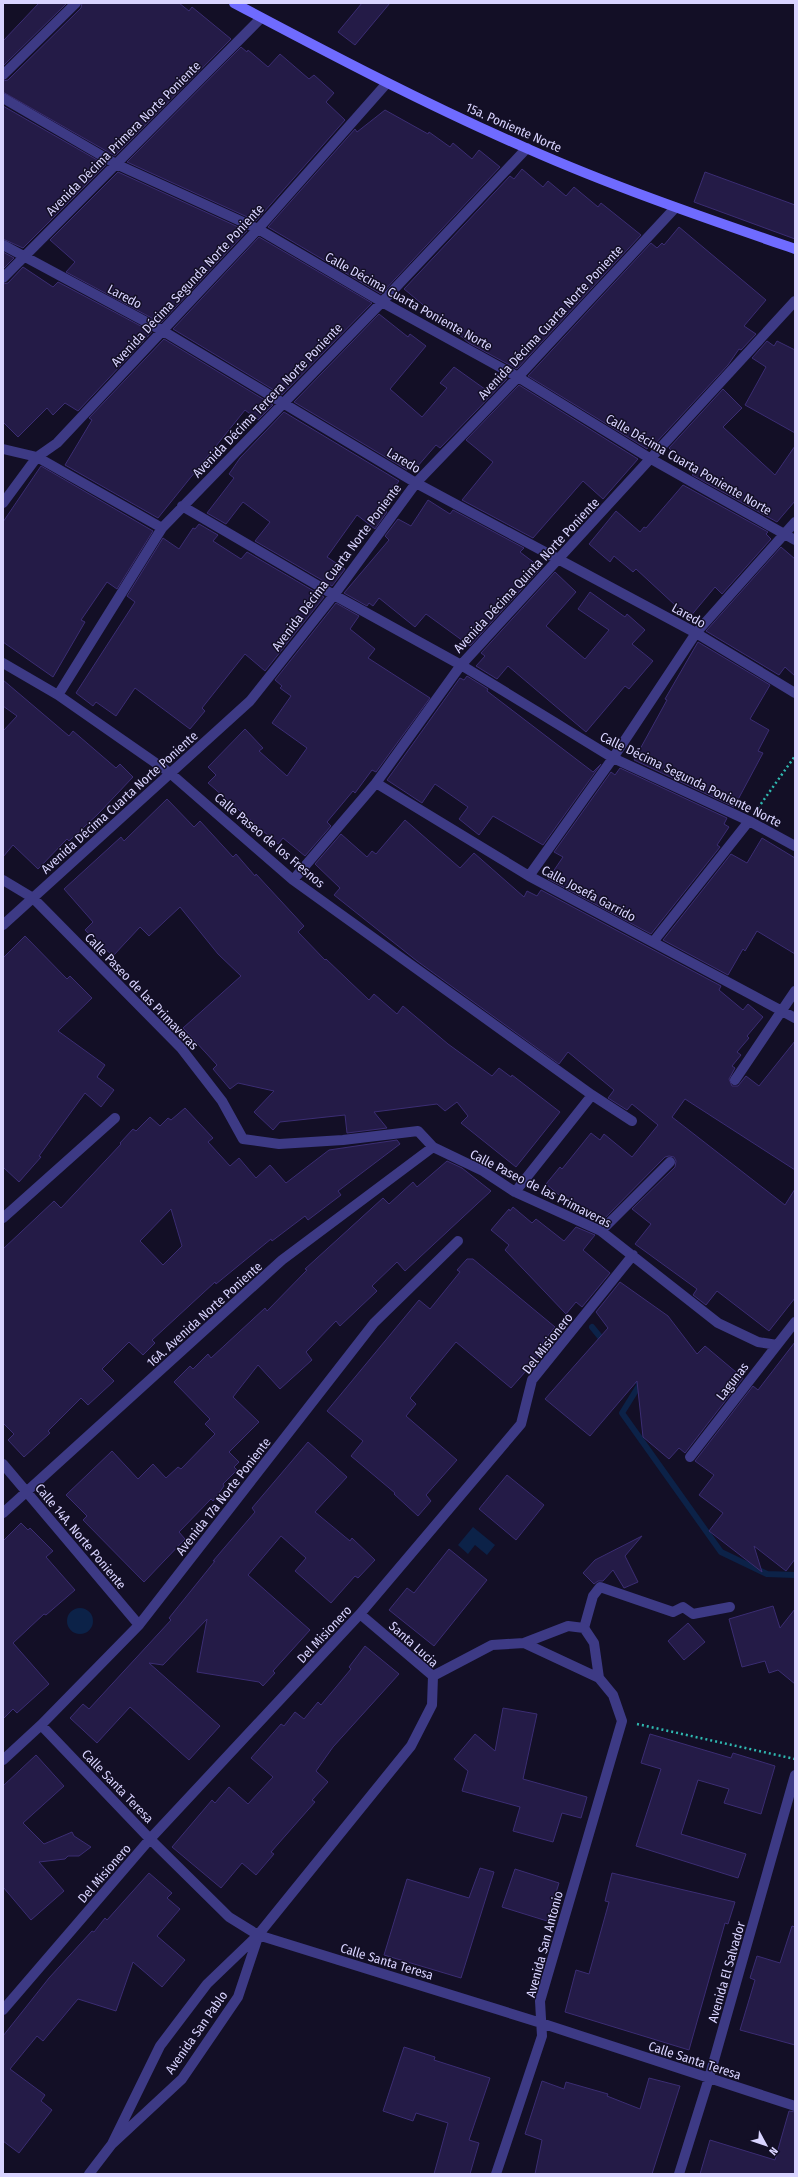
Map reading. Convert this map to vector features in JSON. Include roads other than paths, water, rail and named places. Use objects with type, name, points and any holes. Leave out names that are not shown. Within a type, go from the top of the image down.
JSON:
[{"type":"street","points":[[3,75],[76,3]]},
{"type":"street","name":"15a. Poniente Norte","points":[[234,3],[387,83],[527,148],[675,208],[795,249]]},
{"type":"street","name":"Avenida Décima Primera Norte Poniente","points":[[3,278],[261,18]]},
{"type":"street","name":"Avenida Décima Segunda Norte Poniente","points":[[3,503],[37,457],[57,443],[163,331],[258,229],[387,83]]},
{"type":"street","name":"Calle Décima Cuarta Poniente Norte","points":[[3,98],[116,164],[258,229],[382,302],[518,377],[651,459],[795,540]]},
{"type":"street","name":"Avenida Décima Tercera Norte Poniente","points":[[58,695],[162,528],[282,403],[382,302],[527,148]]},
{"type":"street","name":"Avenida Décima Cuarta Norte Poniente","points":[[3,925],[250,701],[334,595],[416,483],[518,377],[675,208]]},
{"type":"street","name":"Laredo","points":[[3,245],[163,331],[416,483],[696,633],[795,693]]},
{"type":"street","name":"Avenida Décima Quinta Norte Poniente","points":[[293,880],[376,783],[461,665],[557,558],[651,459],[795,301]]},
{"type":"street","points":[[3,449],[37,457],[162,528]]},
{"type":"street","name":"Calle Décima Segunda Poniente Norte","points":[[182,506],[334,595],[461,665],[613,758],[749,821],[795,846]]},
{"type":"street","points":[[529,876],[613,758],[696,633],[795,522]]},
{"type":"street","name":"Calle Paseo de los Fresnos","points":[[3,663],[58,695],[170,773],[293,880],[592,1095],[632,1121]]},
{"type":"street","name":"Calle Josefa Garrido","points":[[376,783],[529,876],[795,1018]]},
{"type":"street","points":[[653,942],[749,821]]},
{"type":"street","name":"Calle Paseo de las Primaveras","points":[[3,880],[33,898],[181,1048],[222,1101],[243,1138],[279,1144],[343,1140],[418,1131],[433,1147],[483,1171],[515,1192],[601,1231],[718,1322],[758,1342],[777,1345]]},
{"type":"street","points":[[735,1080],[780,1011],[795,991]]},
{"type":"street","points":[[515,1192],[592,1095]]},
{"type":"street","points":[[3,1218],[115,1118]]},
{"type":"street","name":"16A. Avenida Norte Poniente","points":[[3,1513],[282,1260],[433,1147]]},
{"type":"street","points":[[601,1231],[670,1162]]},
{"type":"street","name":"Avenida 17a Norte Poniente","points":[[3,1760],[41,1725],[139,1625],[374,1323],[458,1241]]},
{"type":"street","name":"Del Misionero","points":[[3,2010],[150,1839],[360,1614],[521,1424],[532,1380],[633,1255]]},
{"type":"street","name":"Lagunas","points":[[690,1457],[777,1345],[793,1328]]},
{"type":"street","name":"Calle 14A. Norte Poniente","points":[[3,1464],[139,1625]]},
{"type":"street","points":[[584,1628],[593,1596],[600,1587],[673,1612],[684,1607],[693,1614],[730,1607]]},
{"type":"street","name":"Santa Lucia","points":[[360,1614],[433,1676],[432,1704],[411,1746]]},
{"type":"street","points":[[433,1676],[492,1645],[524,1643],[568,1626],[584,1628],[594,1643],[599,1678]]},
{"type":"street","points":[[524,1643],[599,1678]]},
{"type":"street","name":"Avenida San Antonio","points":[[496,2174],[542,2036],[540,2001],[622,1721],[613,1695],[599,1678]]},
{"type":"street","name":"Calle Santa Teresa","points":[[41,1725],[150,1839],[229,1917],[258,1935],[541,2023],[795,2106]]},
{"type":"street","name":"Avenida San Pablo","points":[[112,2144],[160,2046],[207,1984],[258,1935],[411,1746]]},
{"type":"street","name":"Avenida El Salvador","points":[[679,2174],[709,2078],[795,1775]]},
{"type":"street","name":"Avenida San Pablo","points":[[89,2174],[112,2144],[182,2079],[238,1997],[258,1935]]},
{"type":"water","points":[[473,1527],[495,1545],[487,1555],[475,1545],[468,1554],[458,1545]]},
{"type":"water","points":[[80,1608],[89,1612],[93,1621],[89,1630],[80,1634],[71,1630],[67,1621],[71,1612]]},
{"type":"waterway","points":[[592,1327],[605,1343]]},
{"type":"waterway","points":[[638,1382],[640,1384],[622,1413],[721,1552],[767,1574],[795,1575]]}]
